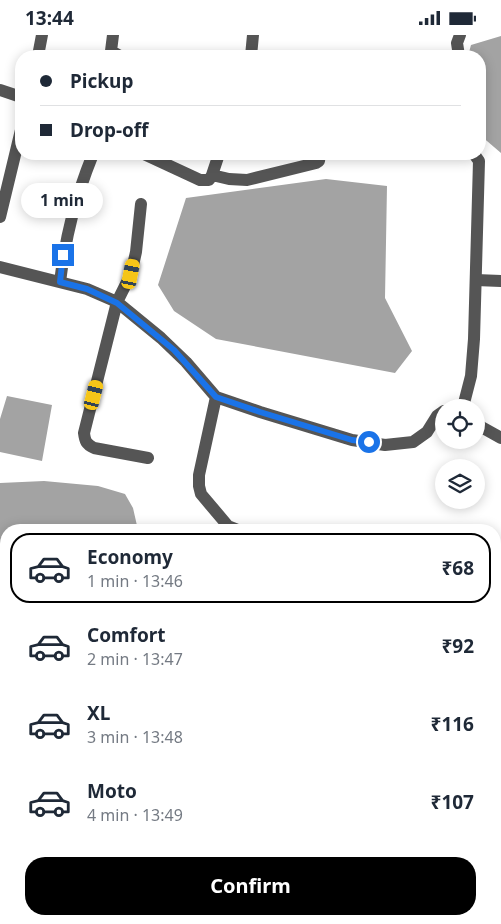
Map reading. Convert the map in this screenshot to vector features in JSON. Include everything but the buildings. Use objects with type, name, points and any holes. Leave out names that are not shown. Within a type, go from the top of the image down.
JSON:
[{"type":"street","points":[[39,50],[42,35]]},
{"type":"street","points":[[111,50],[113,35]]},
{"type":"street","points":[[252,50],[254,35]]},
{"type":"street","points":[[458,50],[457,43],[460,35]]},
{"type":"street","points":[[0,90],[15,95]]},
{"type":"street","points":[[0,217],[15,155]]},
{"type":"street","points":[[60,282],[63,255],[72,212],[91,160]]},
{"type":"street","points":[[157,160],[200,180],[209,179],[217,160]]},
{"type":"street","points":[[212,175],[229,179],[256,179],[316,163],[319,160]]},
{"type":"street","points":[[465,399],[471,376],[474,339],[477,160]]},
{"type":"street","points":[[140,204],[136,252],[131,274],[117,303],[84,433],[84,440],[94,448],[148,458]]},
{"type":"street","points":[[0,267],[87,289],[117,303],[174,350],[216,397],[352,440],[385,445],[413,442],[428,432],[435,420]]},
{"type":"street","points":[[476,280],[501,281]]},
{"type":"street","points":[[216,397],[199,475],[199,486],[201,494],[226,524]]},
{"type":"street","points":[[485,429],[501,438]]},
{"type":"shaded area","points":[[501,36],[501,153],[486,140],[486,50],[470,50],[471,45]]},
{"type":"shaded area","points":[[326,179],[387,186],[385,298],[412,351],[395,373],[216,339],[174,311],[158,285],[186,198]]},
{"type":"shaded area","points":[[7,396],[52,405],[42,461],[0,452],[0,419]]},
{"type":"shaded area","points":[[44,481],[98,486],[125,494],[133,508],[137,524],[0,524],[0,483]]},
{"type":"route","points":[[63,255],[60,282],[87,289],[117,303],[174,350],[216,397],[352,440],[369,442]]}]
